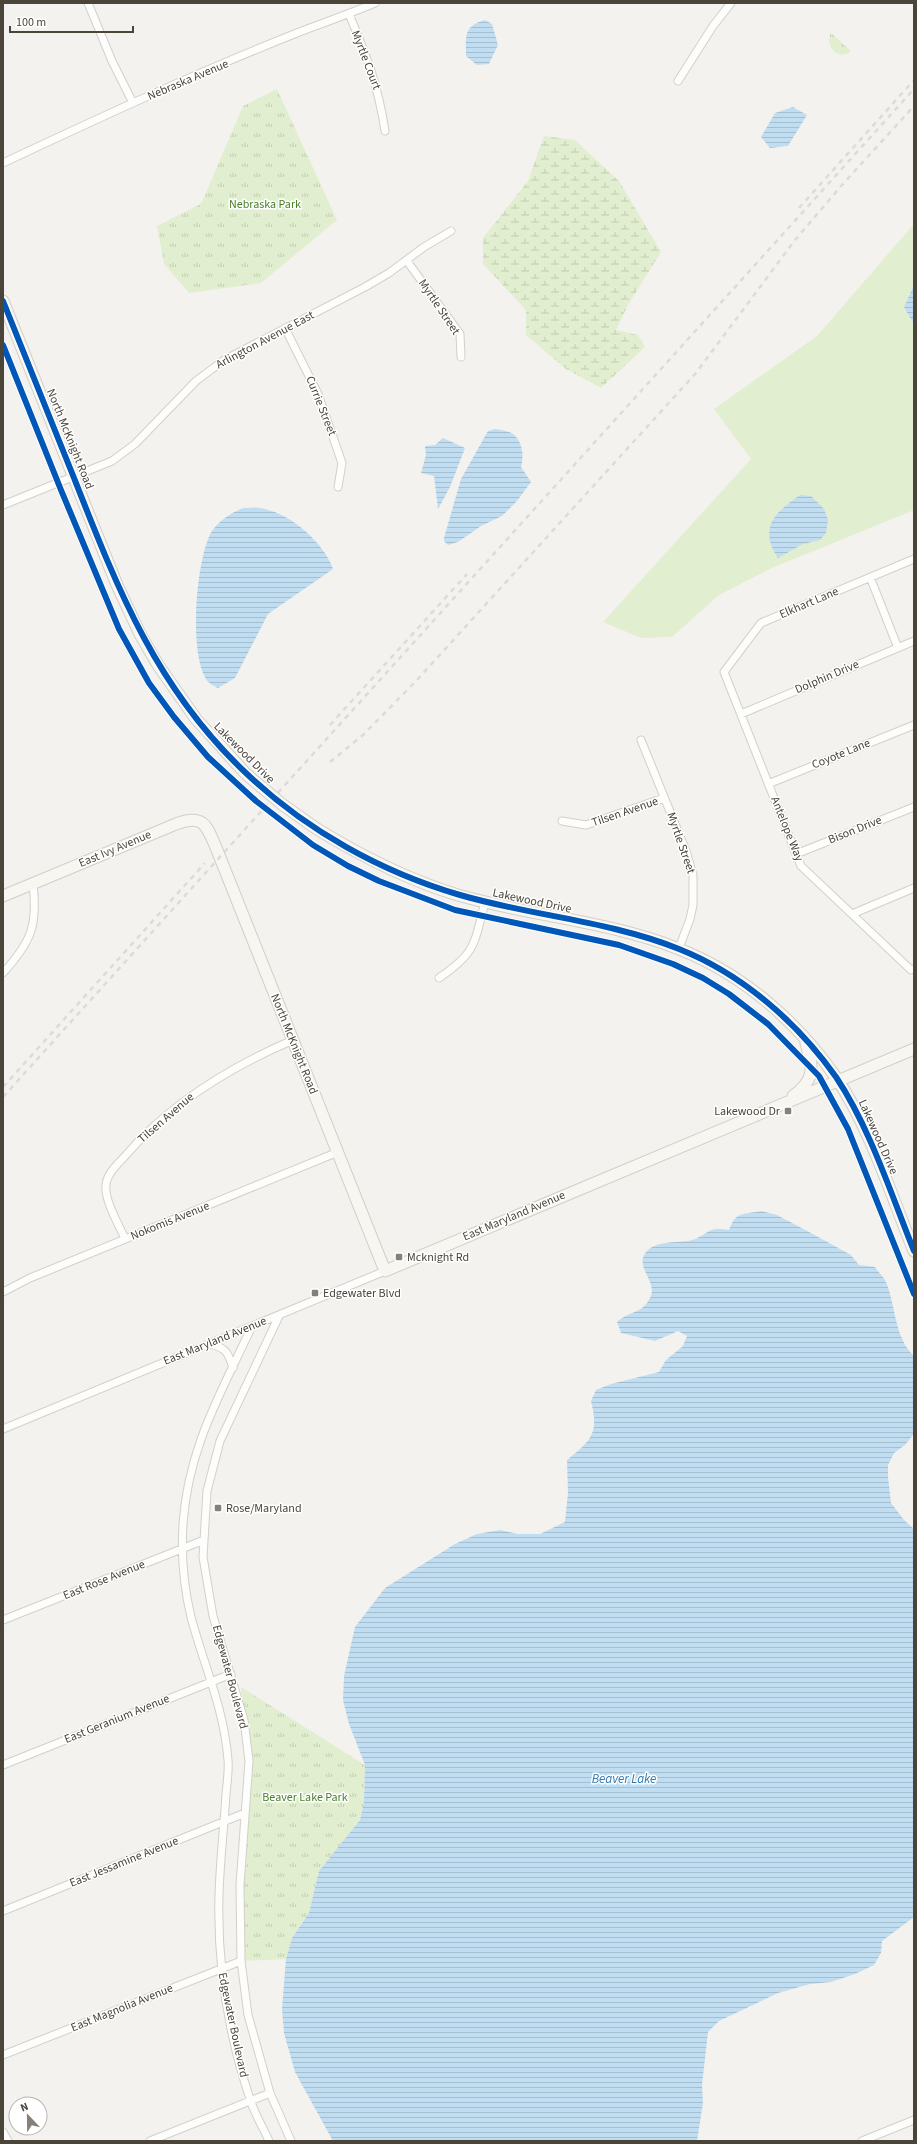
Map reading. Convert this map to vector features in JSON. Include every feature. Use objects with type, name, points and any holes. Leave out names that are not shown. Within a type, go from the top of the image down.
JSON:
[{"type":"street","points":[[88,3],[112,61],[133,103]]},
{"type":"street","name":"Nebraska Avenue","points":[[3,163],[133,103],[302,31],[375,3]]},
{"type":"street","points":[[678,81],[713,26],[731,3]]},
{"type":"street","name":"Myrtle Court","points":[[348,14],[375,78],[385,131]]},
{"type":"street","name":"Arlington Avenue East","points":[[3,505],[112,462],[124,453],[210,370],[237,352],[366,287],[424,247],[451,231]]},
{"type":"street","name":"Myrtle Street","points":[[407,260],[460,334],[461,357]]},
{"type":"street","name":"North McKnight Road","points":[[3,301],[117,584]]},
{"type":"street","name":"Currie Street","points":[[285,328],[318,394],[340,456],[342,463],[338,487]]},
{"type":"street","name":"Elkhart Lane","points":[[724,672],[761,623],[914,559]]},
{"type":"street","points":[[870,577],[898,648]]},
{"type":"street","name":"Lakewood Drive","points":[[117,584],[140,634],[176,693],[219,746],[246,774],[283,805],[317,829],[360,855],[443,890],[485,902],[637,935],[679,948],[723,972],[765,999],[805,1039],[838,1080],[865,1131],[914,1251]]},
{"type":"street","name":"Dolphin Drive","points":[[741,714],[914,641]]},
{"type":"street","name":"Antelope Way","points":[[724,672],[801,866],[911,970],[914,969]]},
{"type":"street","name":"Coyote Lane","points":[[768,784],[914,725]]},
{"type":"street","name":"Myrtle Street","points":[[641,740],[689,860],[692,875],[693,905],[690,919],[679,948]]},
{"type":"street","name":"Tilsen Avenue","points":[[562,821],[586,825],[664,798]]},
{"type":"street","name":"Bison Drive","points":[[796,854],[914,807]]},
{"type":"street","name":"East Ivy Avenue","points":[[3,896],[176,824],[187,820],[198,820]]},
{"type":"street","name":"North McKnight Road","points":[[198,820],[204,824],[210,833],[385,1271]]},
{"type":"street","points":[[3,973],[20,954],[32,933],[35,911],[33,884]]},
{"type":"street","points":[[852,914],[914,888]]},
{"type":"street","name":"Lakewood Drive","points":[[439,978],[467,956],[475,939],[485,902]]},
{"type":"street","points":[[779,1105],[802,1089],[810,1077],[812,1066],[805,1039]]},
{"type":"street","name":"Tilsen Avenue","points":[[125,1239],[106,1191],[107,1179],[112,1171],[151,1129],[193,1095],[246,1062],[293,1040]]},
{"type":"street","name":"East Maryland Avenue","points":[[3,1429],[279,1316],[914,1049]]},
{"type":"street","name":"Nokomis Avenue","points":[[3,1292],[30,1278],[338,1152]]},
{"type":"street","name":"Edgewater Boulevard","points":[[279,1316],[220,1442],[207,1490],[203,1557],[213,1616],[244,1720],[249,1762],[240,1885],[241,1961],[248,2015],[270,2093],[291,2141]]},
{"type":"street","name":"Edgewater Boulevard","points":[[252,1326],[209,1416],[198,1448],[188,1487],[183,1525],[183,1548],[185,1582],[191,1616],[222,1714],[228,1762],[219,1895],[220,1969],[233,2039],[250,2100],[269,2141]]},
{"type":"street","points":[[210,1344],[222,1347],[229,1356],[233,1368]]},
{"type":"street","name":"East Rose Avenue","points":[[3,1620],[204,1540]]},
{"type":"street","name":"East Geranium Avenue","points":[[3,1766],[231,1674]]},
{"type":"street","name":"East Jessamine Avenue","points":[[3,1911],[245,1813]]},
{"type":"street","name":"East Magnolia Avenue","points":[[3,2055],[241,1961]]},
{"type":"street","points":[[150,2141],[270,2093]]},
{"type":"street","points":[[862,2141],[914,2120]]},
{"type":"street","points":[[3,2132],[8,2141]]},
{"type":"green space","points":[[831,33],[851,51],[842,55],[834,51],[829,43]]},
{"type":"green space","name":"Nebraska Park","points":[[277,89],[337,220],[261,283],[189,293],[164,264],[157,226],[201,204],[243,106]]},
{"type":"green space","points":[[544,136],[575,140],[619,181],[661,252],[628,305],[616,330],[638,335],[645,347],[601,388],[566,369],[526,335],[526,310],[483,264],[483,238],[528,181]]},
{"type":"green space","points":[[914,224],[914,510],[772,568],[719,595],[672,637],[641,638],[603,622],[751,459],[714,409],[817,336]]},
{"type":"green space","name":"Beaver Lake Park","points":[[241,1687],[365,1765],[364,1802],[360,1820],[319,1871],[309,1913],[292,1938],[286,1959],[241,1961],[240,1885],[249,1761]]},
{"type":"water","points":[[485,20],[492,24],[498,45],[489,64],[477,65],[466,56],[466,38],[469,29],[473,25]]},
{"type":"water","points":[[793,107],[807,115],[788,146],[770,148],[761,137],[775,113]]},
{"type":"water","points":[[914,285],[914,321],[912,321],[904,307]]},
{"type":"water","points":[[495,429],[513,434],[519,441],[522,449],[521,467],[531,482],[517,501],[502,516],[481,526],[458,542],[448,545],[444,541],[444,538],[461,479],[488,431]]},
{"type":"water","points":[[443,438],[465,448],[450,487],[438,509],[434,476],[421,473],[426,455],[425,446],[435,445]]},
{"type":"water","points":[[800,495],[811,496],[824,509],[828,520],[826,533],[820,540],[803,544],[778,558],[769,538],[772,522],[783,508]]},
{"type":"water","points":[[243,508],[265,509],[286,517],[315,540],[329,559],[333,569],[268,614],[235,678],[218,688],[207,680],[201,666],[197,650],[196,609],[198,588],[204,550],[211,532],[223,520]]},
{"type":"water","name":"Beaver Lake","points":[[761,1211],[777,1215],[851,1255],[859,1265],[875,1267],[886,1282],[899,1331],[907,1348],[914,1356],[913,1435],[905,1445],[894,1453],[888,1465],[888,1477],[891,1503],[904,1520],[914,1529],[914,1917],[882,1941],[881,1953],[874,1965],[855,1974],[831,1982],[810,1984],[778,1993],[719,2021],[708,2032],[702,2085],[703,2103],[697,2141],[333,2141],[295,2072],[284,2033],[282,2009],[286,1959],[292,1938],[309,1913],[319,1871],[360,1820],[364,1802],[365,1765],[349,1724],[343,1700],[344,1676],[355,1627],[385,1588],[455,1544],[477,1534],[500,1530],[518,1534],[540,1534],[565,1522],[568,1493],[567,1460],[588,1441],[594,1428],[591,1401],[596,1390],[611,1384],[659,1372],[666,1360],[683,1346],[687,1336],[678,1331],[655,1341],[621,1333],[617,1322],[643,1307],[650,1298],[652,1292],[650,1281],[643,1266],[644,1255],[653,1246],[659,1244],[692,1240],[716,1229],[729,1230],[734,1220],[740,1215]]},
{"type":"railway","points":[[799,208],[914,80]]},
{"type":"railway","points":[[3,1097],[914,89]]},
{"type":"railway","points":[[330,762],[363,735],[417,680],[696,373],[795,240],[842,185],[914,106]]},
{"type":"railway","points":[[330,725],[467,574]]},
{"type":"railway","points":[[3,1087],[205,863]]},
{"type":"cycle path","points":[[3,301],[90,519],[124,599],[164,673],[188,708],[216,742],[247,774],[294,813],[319,831],[373,861],[402,874],[460,895],[598,925],[653,940],[702,959],[746,986],[786,1019],[804,1037],[836,1077],[870,1139],[914,1251]]},
{"type":"cycle path","points":[[3,345],[119,629],[149,683],[174,717],[208,757],[256,801],[313,845],[348,866],[379,881],[455,910],[619,945],[673,964],[703,978],[729,994],[768,1024],[819,1076],[848,1129],[914,1294]]},
{"type":"place","name":"Lakewood Dr","points":[[788,1111]]},
{"type":"place","name":"Mcknight Rd","points":[[399,1257]]},
{"type":"place","name":"Edgewater Blvd","points":[[315,1293]]},
{"type":"place","name":"Rose/Maryland","points":[[218,1508]]}]
